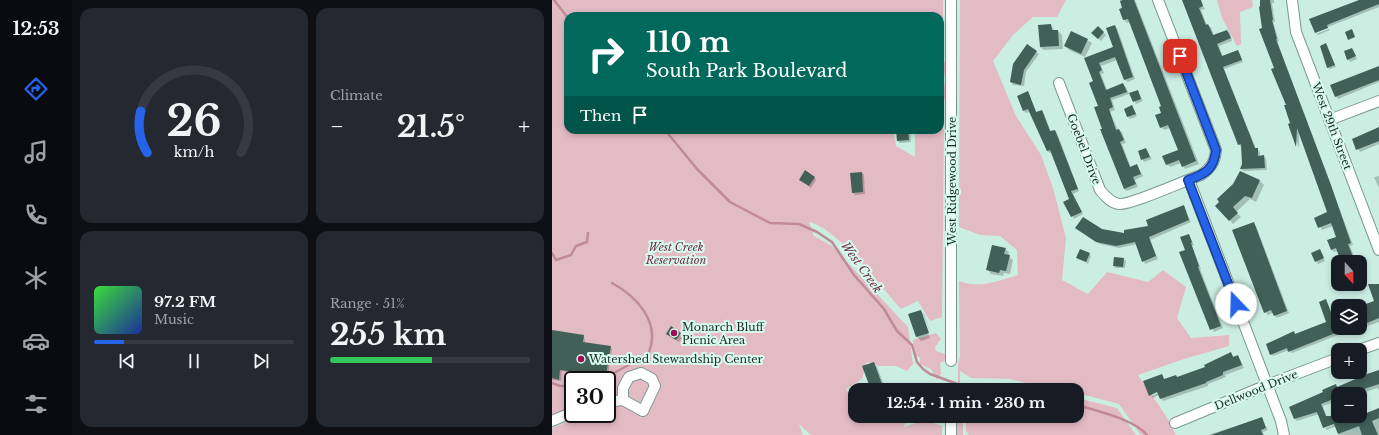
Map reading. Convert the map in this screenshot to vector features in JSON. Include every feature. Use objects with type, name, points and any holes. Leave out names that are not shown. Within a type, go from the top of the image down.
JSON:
[{"type":"street","name":"West Ridgewood Drive","points":[[951,0],[951,361]]},
{"type":"street","name":"Goebel Drive","points":[[1059,83],[1100,190],[1106,198],[1120,204],[1136,200],[1188,180],[1208,170],[1215,160],[1216,150],[1158,0]]},
{"type":"street","name":"West 29th Street","points":[[1292,0],[1296,32],[1329,120],[1375,225],[1379,250]]},
{"type":"street","points":[[1329,120],[1379,101]]},
{"type":"street","points":[[1188,180],[1281,421],[1284,435]]},
{"type":"street","points":[[1367,347],[1379,342]]},
{"type":"street","name":"Dellwood Drive","points":[[1175,423],[1267,384],[1331,361]]},
{"type":"street","points":[[616,401],[624,400]]},
{"type":"street","points":[[552,421],[564,416]]},
{"type":"street","points":[[951,423],[951,435]]},
{"type":"green space","name":"West Creek Reservation","points":[[552,0],[943,0],[943,12],[564,12],[564,134],[894,134],[896,146],[915,157],[915,134],[944,134],[942,317],[930,321],[918,301],[901,309],[845,246],[820,226],[809,222],[814,236],[832,246],[908,327],[913,364],[907,371],[896,366],[879,366],[867,362],[862,379],[856,383],[848,383],[848,388],[846,389],[848,393],[848,423],[905,423],[904,427],[916,423],[934,423],[942,426],[942,435],[811,435],[799,424],[803,435],[552,435],[552,428],[564,423],[616,423],[616,371],[564,371],[564,410],[552,415]]},
{"type":"green space","points":[[960,0],[1066,0],[1057,17],[1033,17],[1013,35],[993,61],[1016,116],[1041,155],[1053,188],[1066,238],[1062,280],[1088,294],[1107,272],[1148,282],[1163,270],[1186,287],[1177,318],[1191,338],[1229,335],[1229,346],[1184,359],[1138,375],[1166,416],[1176,435],[1141,435],[1119,404],[1084,395],[1084,383],[1025,383],[1010,379],[971,378],[960,371],[960,383],[958,383],[958,364],[960,356],[959,281],[981,284],[996,282],[1018,275],[1017,250],[1000,236],[980,235],[959,227]]},
{"type":"green space","points":[[1217,0],[1252,0],[1253,7],[1240,12],[1241,44],[1237,46],[1222,18]]},
{"type":"green space","points":[[944,62],[947,66],[944,79]]},
{"type":"green space","points":[[944,79],[946,99],[944,99]]},
{"type":"green space","points":[[936,333],[941,339],[935,347],[936,351],[945,354],[945,361],[940,363],[941,374],[937,380],[931,369],[920,364],[920,358],[914,354],[913,340]]},
{"type":"green space","points":[[1084,400],[1117,408],[1136,435],[969,435],[966,431],[966,423],[1084,423]]},
{"type":"green space","points":[[957,423],[963,423],[963,435],[957,435]]},
{"type":"building","points":[[1134,0],[1196,161],[1182,167],[1179,160],[1166,165],[1162,156],[1178,150],[1168,125],[1160,128],[1155,115],[1161,113],[1159,107],[1161,106],[1128,19],[1123,20],[1119,9],[1122,8],[1120,1]]},
{"type":"building","points":[[1182,0],[1201,0],[1203,6],[1199,8],[1206,25],[1208,24],[1213,35],[1227,30],[1231,38],[1217,44],[1222,56],[1238,50],[1242,60],[1223,67],[1255,148],[1258,148],[1258,156],[1264,155],[1265,168],[1240,169],[1242,164],[1241,144],[1238,145]]},
{"type":"building","points":[[1260,0],[1270,0],[1276,39],[1331,185],[1351,243],[1348,244],[1352,255],[1338,255],[1336,248],[1331,250],[1327,240],[1336,237],[1331,223],[1318,228],[1314,218],[1327,212],[1297,128],[1296,147],[1288,124],[1290,123],[1284,105],[1286,105],[1271,69],[1274,68],[1259,29],[1262,28]]},
{"type":"building","points":[[1359,0],[1379,0],[1379,4],[1327,25],[1328,28],[1315,33],[1309,19]]},
{"type":"building","points":[[1051,24],[1052,30],[1058,30],[1059,46],[1040,47],[1038,25]]},
{"type":"building","points":[[1115,25],[1133,77],[1124,80],[1115,57],[1099,63],[1102,70],[1099,72],[1106,90],[1123,83],[1127,92],[1110,98],[1113,107],[1109,109],[1116,130],[1119,129],[1124,140],[1120,142],[1130,167],[1137,164],[1141,174],[1133,177],[1136,184],[1124,189],[1100,129],[1102,129],[1094,107],[1098,106],[1089,83],[1093,81],[1084,58],[1113,47],[1106,28]]},
{"type":"building","points":[[1098,26],[1104,32],[1098,39],[1091,33]]},
{"type":"building","points":[[1352,29],[1355,37],[1348,40],[1345,32]]},
{"type":"building","points":[[1071,31],[1088,39],[1081,54],[1064,46]]},
{"type":"building","points":[[1326,43],[1335,65],[1327,68],[1320,46]]},
{"type":"building","points":[[1027,44],[1037,51],[1024,70],[1021,85],[1010,82],[1013,64]]},
{"type":"building","points":[[1352,48],[1356,56],[1347,60],[1344,51]]},
{"type":"building","points":[[1379,66],[1379,80],[1335,97],[1330,85]]},
{"type":"building","points":[[1138,90],[1141,99],[1133,102],[1129,93]]},
{"type":"building","points":[[1028,91],[1036,112],[1042,110],[1050,131],[1055,130],[1078,189],[1071,191],[1082,212],[1071,217],[1063,202],[1069,199],[1050,150],[1047,151],[1028,109],[1023,111],[1017,96]]},
{"type":"building","points":[[1132,105],[1136,114],[1127,117],[1124,109]]},
{"type":"building","points":[[1379,127],[1379,141],[1356,150],[1352,139]]},
{"type":"building","points":[[896,134],[908,134],[909,140],[897,141]]},
{"type":"building","points":[[1146,148],[1150,157],[1141,160],[1138,151]]},
{"type":"building","points":[[805,170],[815,177],[809,186],[799,180]]},
{"type":"building","points":[[1240,171],[1260,180],[1252,198],[1245,196],[1233,207],[1238,213],[1229,221],[1215,206],[1219,202],[1217,199],[1233,184]]},
{"type":"building","points":[[862,172],[863,192],[852,193],[850,173]]},
{"type":"building","points":[[1184,205],[1189,220],[1149,237],[1156,256],[1142,262],[1135,242],[1116,246],[1096,242],[1075,228],[1083,217],[1102,229],[1124,233],[1124,230],[1148,226],[1146,220]]},
{"type":"building","points":[[1254,222],[1287,311],[1274,316],[1271,310],[1264,313],[1232,230]]},
{"type":"building","points":[[1189,234],[1199,266],[1198,267],[1221,326],[1210,330],[1179,252],[1185,250],[1180,237]]},
{"type":"building","points":[[992,245],[1006,248],[1004,254],[1010,255],[1006,271],[1000,270],[999,273],[986,270]]},
{"type":"building","points":[[1080,249],[1090,253],[1086,262],[1076,258]]},
{"type":"building","points":[[1320,249],[1324,258],[1315,262],[1311,253]]},
{"type":"building","points":[[1114,257],[1124,258],[1123,267],[1113,266]]},
{"type":"building","points":[[1368,284],[1379,284],[1379,318],[1367,323],[1367,304],[1374,301]]},
{"type":"building","points":[[1326,299],[1331,312],[1331,335],[1288,352],[1287,348],[1270,355],[1266,344],[1294,331],[1295,334],[1326,322],[1319,302]]},
{"type":"building","points":[[921,310],[929,333],[916,337],[908,314]]},
{"type":"building","name":"Monarch Bluff Picnic Area","points":[[671,326],[681,333],[676,340],[666,334]]},
{"type":"building","name":"Watershed Stewardship Center","points":[[552,330],[584,335],[583,342],[611,346],[607,371],[560,370],[559,380],[552,378]]},
{"type":"building","points":[[1231,352],[1233,357],[1238,355],[1242,365],[1223,372],[1223,375],[1206,383],[1160,399],[1157,392],[1149,396],[1143,381],[1162,374],[1164,379],[1176,375],[1177,377],[1205,367],[1204,365]]},
{"type":"building","points":[[874,362],[882,383],[868,383],[862,366]]},
{"type":"building","points":[[1379,370],[1379,384],[1367,388],[1337,387],[1356,379],[1367,379],[1367,374]]},
{"type":"building","points":[[1336,384],[1337,387],[1331,387],[1331,400],[1321,404],[1326,416],[1331,416],[1331,423],[1367,423],[1367,413],[1379,408],[1379,418],[1372,421],[1378,435],[1362,435],[1359,426],[1338,434],[1334,424],[1323,428],[1317,412],[1294,419],[1289,407],[1323,392],[1322,390]]},
{"type":"building","points":[[1262,417],[1266,428],[1261,430],[1263,435],[1211,435]]},
{"type":"waterway","name":"West Creek","points":[[554,0],[564,13]]},
{"type":"waterway","name":"West Creek","points":[[668,134],[697,169],[730,202],[770,223],[799,224],[817,232],[832,242],[854,275],[884,309],[897,331],[912,345],[917,362],[923,369],[930,374],[955,383]]},
{"type":"waterway","points":[[552,253],[556,260],[571,255],[576,246],[587,242],[588,233]]},
{"type":"waterway","points":[[612,283],[630,295],[644,311],[649,320],[652,330],[652,341],[649,352]]},
{"type":"waterway","points":[[616,372],[643,357]]},
{"type":"waterway","points":[[552,383],[564,386]]},
{"type":"waterway","name":"West Creek","points":[[1084,407],[1124,420],[1141,429],[1147,435]]},
{"type":"place","name":"Monarch Bluff Picnic Area","points":[[674,333]]},
{"type":"place","name":"Watershed Stewardship Center","points":[[581,359]]},
{"type":"route","points":[[1180,56],[1216,150],[1215,160],[1208,170],[1201,175],[1188,180],[1236,304]]}]
